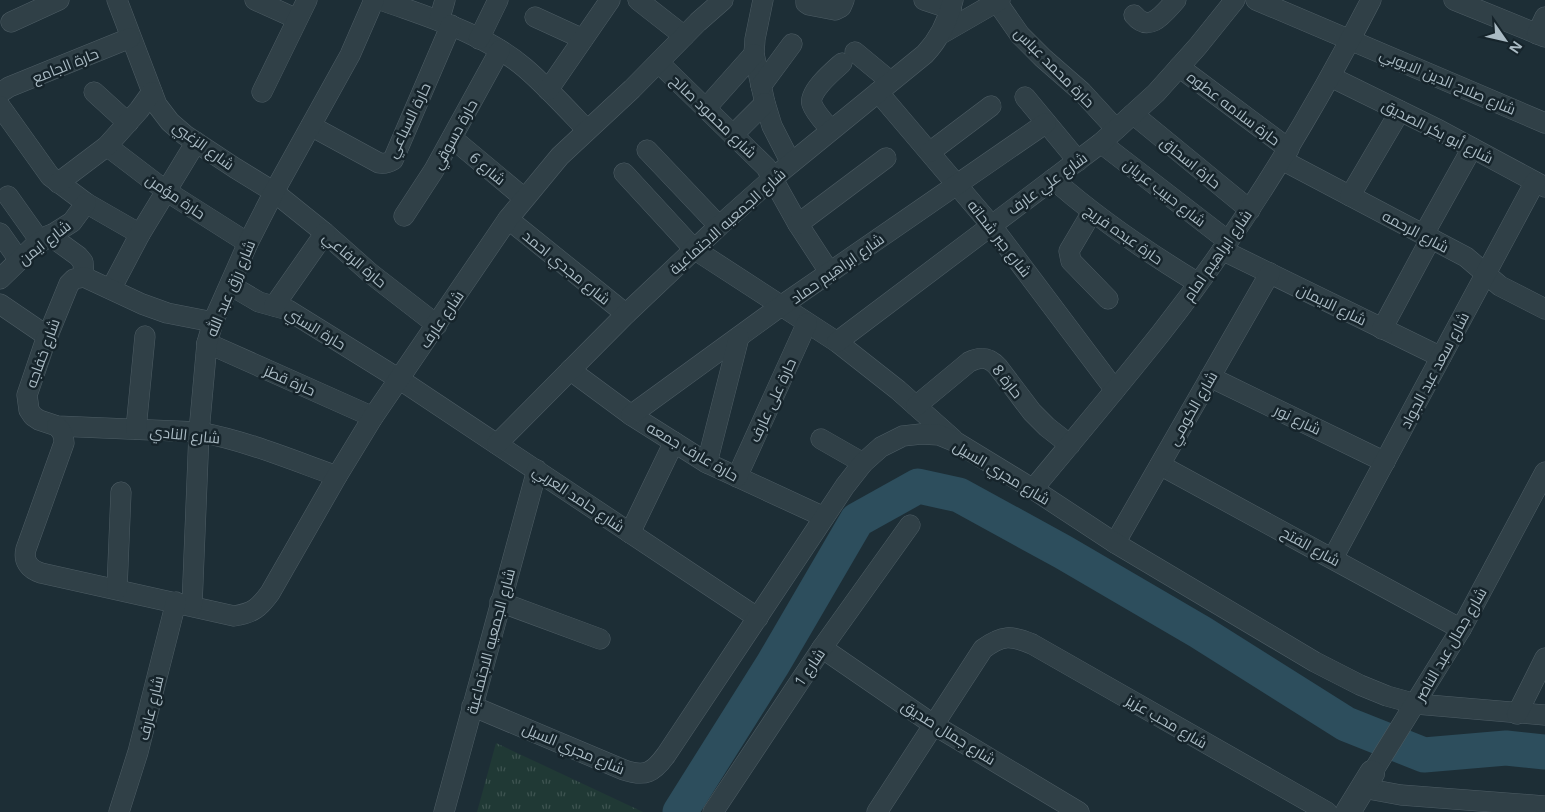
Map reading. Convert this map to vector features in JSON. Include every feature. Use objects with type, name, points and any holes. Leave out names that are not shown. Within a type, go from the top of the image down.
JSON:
[{"type":"street","points":[[11,22],[59,0]]},
{"type":"street","name":"شارع الزغبي","points":[[117,0],[157,105],[170,122],[234,168],[274,192]]},
{"type":"street","points":[[255,0],[297,19]]},
{"type":"street","points":[[262,92],[307,0]]},
{"type":"street","name":"شارع رزق عبد الله","points":[[184,604],[207,344],[213,322],[248,243],[350,54],[374,0]]},
{"type":"street","points":[[381,0],[445,23],[500,50],[524,67],[587,130]]},
{"type":"street","name":"حارة السباعي","points":[[311,126],[379,163],[386,164],[390,162],[410,122],[445,23],[445,0]]},
{"type":"street","points":[[479,39],[498,0]]},
{"type":"street","points":[[548,90],[610,0]]},
{"type":"street","points":[[638,0],[684,36]]},
{"type":"street","name":"شارع عارف","points":[[56,426],[64,436],[64,443],[26,549],[25,554],[28,565],[32,569],[41,573],[234,616],[247,614],[257,609],[270,593],[337,476],[374,417],[524,198],[560,156],[723,0]]},
{"type":"street","points":[[763,0],[754,54],[772,126],[792,163]]},
{"type":"street","points":[[806,0],[806,3],[809,5],[835,10],[841,7],[844,0]]},
{"type":"street","points":[[924,0],[952,5]]},
{"type":"street","points":[[1134,15],[1141,22],[1151,22],[1160,17],[1176,0]]},
{"type":"street","name":"شارع علي عارف","points":[[837,342],[1102,143],[1179,66],[1235,0]]},
{"type":"street","name":"شارع ابراهيم امام","points":[[1033,489],[1161,333],[1250,210],[1331,77],[1371,0]]},
{"type":"street","points":[[941,34],[998,1]]},
{"type":"street","name":"حارة محمد عباس","points":[[998,1],[1020,35],[1082,92],[1116,129]]},
{"type":"street","points":[[1464,2],[1542,29]]},
{"type":"street","name":"شارع صلاح الدين الايوبي","points":[[1269,3],[1350,40],[1545,123]]},
{"type":"street","name":"شارع الجمعيه الاجتماعية","points":[[497,444],[694,248],[773,178],[925,54],[941,34],[952,5]]},
{"type":"street","points":[[535,17],[583,39]]},
{"type":"street","name":"حارة الجامع","points":[[0,93],[9,87],[130,38]]},
{"type":"street","points":[[733,135],[763,94],[792,44]]},
{"type":"street","name":"حارة دسوقي","points":[[404,216],[434,170],[500,50]]},
{"type":"street","points":[[706,108],[754,54]]},
{"type":"street","name":"شارع جبر شحاته","points":[[831,130],[812,106],[811,97],[816,88],[848,57],[884,86],[930,152],[991,225],[1115,390]]},
{"type":"street","name":"شارع محمود صالح","points":[[659,63],[766,167],[798,224],[830,273]]},
{"type":"street","name":"حارة سلامه عطوه","points":[[1179,66],[1285,155]]},
{"type":"street","name":"شارع أبو بكر الصديق","points":[[1331,77],[1540,184]]},
{"type":"street","points":[[94,92],[128,123]]},
{"type":"street","points":[[58,183],[107,146],[152,92]]},
{"type":"street","points":[[1025,97],[1078,162]]},
{"type":"street","points":[[0,106],[50,176],[86,202],[140,234]]},
{"type":"street","points":[[930,152],[991,106]]},
{"type":"street","points":[[1350,196],[1400,111]]},
{"type":"street","name":"حارة اسحاق","points":[[1133,114],[1250,210]]},
{"type":"street","name":"شارع ابراهيم حماد","points":[[631,415],[781,306],[1046,123]]},
{"type":"street","name":"شارع 6","points":[[452,138],[524,198]]},
{"type":"street","points":[[111,289],[140,234],[196,142]]},
{"type":"street","name":"شارع حبيب عريان","points":[[1102,143],[1225,245]]},
{"type":"street","name":"حارة مؤمن","points":[[107,146],[166,191],[248,243]]},
{"type":"street","points":[[1382,328],[1472,148]]},
{"type":"street","points":[[647,150],[719,226]]},
{"type":"street","name":"شارع الرحمه","points":[[1285,155],[1350,196],[1466,257],[1500,286],[1545,309]]},
{"type":"street","points":[[798,224],[886,158]]},
{"type":"street","points":[[624,173],[694,248],[837,342],[898,390],[956,442]]},
{"type":"street","name":"حارة عبده فريج","points":[[1053,180],[1092,212],[1159,259],[1198,283]]},
{"type":"street","name":"شارع سعد عبد الجواد","points":[[1333,558],[1486,273],[1540,184]]},
{"type":"street","name":"حارة الرفاعي","points":[[274,192],[325,233],[370,273],[437,325]]},
{"type":"street","points":[[8,196],[44,238],[78,256],[83,262],[84,277],[142,304],[167,313],[213,322]]},
{"type":"street","name":"شارع ايمن","points":[[0,279],[44,238],[72,222],[86,202]]},
{"type":"street","points":[[1092,212],[1070,248],[1069,255],[1108,299]]},
{"type":"street","name":"شارع مجدي احمد","points":[[508,219],[626,314]]},
{"type":"street","points":[[0,233],[19,260]]},
{"type":"street","points":[[274,306],[325,233]]},
{"type":"street","name":"شارع الايمان","points":[[1225,245],[1270,273],[1441,357]]},
{"type":"street","name":"شارع الكومي","points":[[1115,543],[1270,273]]},
{"type":"street","name":"شارع خفاجه","points":[[56,426],[39,420],[34,416],[27,403],[27,395],[47,336],[69,284],[74,279],[84,277]]},
{"type":"street","name":"حارة السني","points":[[230,285],[259,302],[288,310],[399,379]]},
{"type":"street","points":[[0,304],[47,336]]},
{"type":"street","name":"حارة على عارف","points":[[737,477],[807,323]]},
{"type":"street","points":[[136,429],[145,336]]},
{"type":"street","points":[[707,463],[738,337]]},
{"type":"street","name":"حارة قطز","points":[[207,344],[374,417]]},
{"type":"street","name":"حارة 8","points":[[916,406],[970,362],[978,358],[986,358],[993,361],[1032,412],[1070,445]]},
{"type":"street","name":"حارة عارف جمعه","points":[[570,370],[631,415],[707,463],[824,517]]},
{"type":"street","name":"شارع نور","points":[[1210,377],[1385,462]]},
{"type":"street","name":"شارع حامد العربي","points":[[399,379],[758,618]]},
{"type":"street","name":"شارع النادي","points":[[56,426],[199,432],[238,441],[337,476]]},
{"type":"street","name":"شارع مجري السيل","points":[[472,706],[636,774],[648,772],[658,766],[824,517],[863,463],[881,446],[902,436],[921,434],[939,435],[956,442],[1033,489],[1115,543],[1328,669],[1360,686],[1387,696],[1411,711],[1545,715]]},
{"type":"street","points":[[821,439],[863,463]]},
{"type":"street","points":[[630,532],[674,442]]},
{"type":"street","name":"شارع الفتح","points":[[1160,464],[1461,629]]},
{"type":"street","name":"شارع الجمعيه الاجتماعية","points":[[444,812],[536,470]]},
{"type":"street","name":"شارع جمال عبد الناصر","points":[[1348,812],[1461,629],[1545,472]]},
{"type":"street","points":[[117,589],[121,492]]},
{"type":"street","name":"شارع 1","points":[[713,812],[822,648],[910,525]]},
{"type":"street","points":[[500,602],[600,639]]},
{"type":"street","name":"شارع عارف","points":[[119,812],[184,604]]},
{"type":"street","name":"شارع محب عزيز","points":[[934,725],[983,649],[994,640],[1016,637],[1032,644],[1326,812]]},
{"type":"street","name":"شارع جمال صديق","points":[[822,648],[934,725],[1068,809]]},
{"type":"street","points":[[1517,714],[1545,658]]},
{"type":"street","points":[[877,812],[934,725]]},
{"type":"street","points":[[1368,781],[1401,795],[1518,808],[1545,806]]},
{"type":"green space","points":[[496,743],[643,812],[477,812]]},
{"type":"waterway","points":[[680,812],[773,664],[857,520],[918,486],[959,495],[1063,552],[1200,632],[1346,724],[1424,755],[1506,748],[1545,752]]}]
